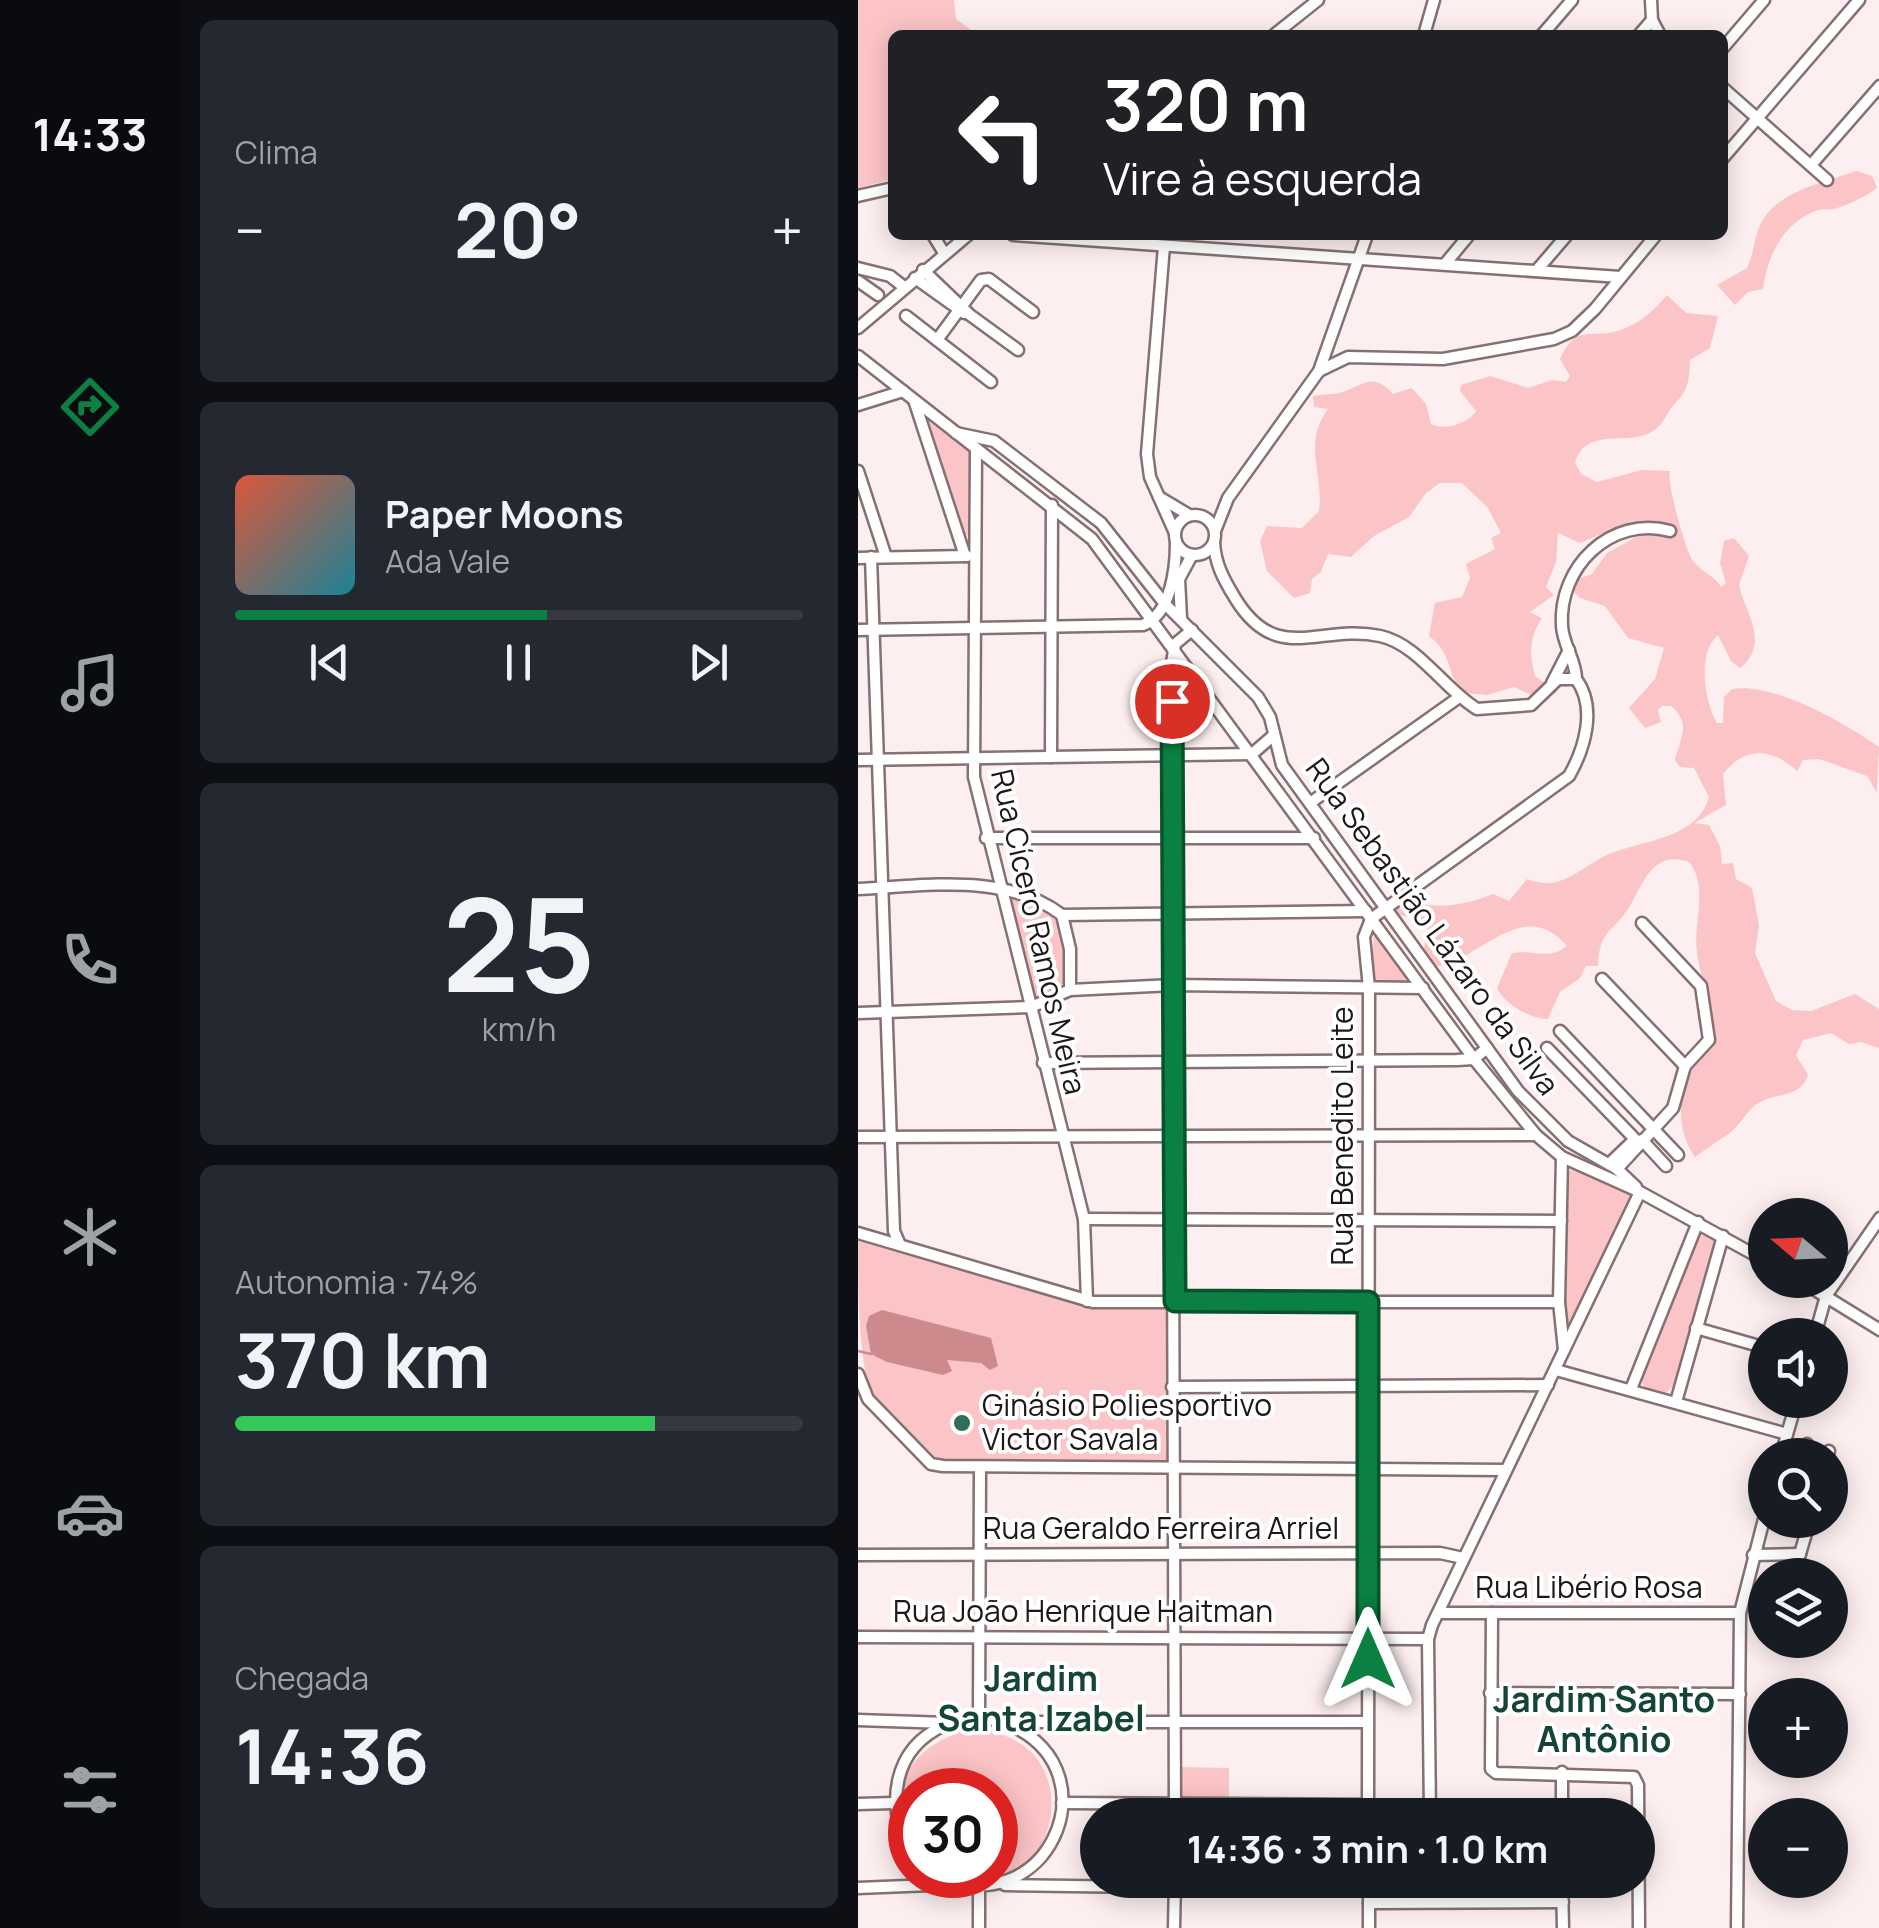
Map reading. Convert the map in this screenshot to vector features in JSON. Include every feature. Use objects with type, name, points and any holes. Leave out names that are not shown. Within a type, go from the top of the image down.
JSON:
[{"type":"street","points":[[1280,30],[1318,0]]},
{"type":"street","points":[[1425,30],[1434,0]]},
{"type":"street","points":[[1546,30],[1572,0]]},
{"type":"street","points":[[1651,0],[1652,20],[1657,30]]},
{"type":"street","points":[[1728,42],[1764,0]]},
{"type":"street","points":[[1728,152],[1859,0]]},
{"type":"street","points":[[1643,30],[1652,20]]},
{"type":"street","points":[[1812,165],[1880,86]]},
{"type":"street","points":[[1728,92],[1826,180]]},
{"type":"street","points":[[858,196],[888,189]]},
{"type":"street","points":[[936,240],[944,252]]},
{"type":"street","points":[[858,328],[944,252],[950,240]]},
{"type":"street","points":[[1089,240],[1620,277]]},
{"type":"street","points":[[1367,240],[1319,371],[1228,498],[1215,536],[1217,565],[1250,622],[1261,630],[1311,639],[1379,636],[1416,656],[1458,698],[1477,709],[1516,709],[1531,704],[1552,683],[1568,650]]},
{"type":"street","points":[[1445,264],[1465,240]]},
{"type":"street","points":[[1537,270],[1562,240]]},
{"type":"street","points":[[1319,371],[1348,357],[1443,359],[1545,342],[1572,331],[1652,240]]},
{"type":"street","points":[[1164,246],[1147,422],[1150,477],[1175,538],[1195,555],[1217,565]]},
{"type":"street","points":[[858,268],[890,276],[904,287]]},
{"type":"street","points":[[919,274],[1018,350]]},
{"type":"street","points":[[936,340],[965,311],[981,280],[989,279],[1033,312]]},
{"type":"street","points":[[858,281],[878,295]]},
{"type":"street","points":[[906,316],[992,382]]},
{"type":"street","points":[[1331,344],[1348,357]]},
{"type":"street","name":"Rua Sebastião Lázaro da Silva","points":[[858,356],[1069,518],[1103,553],[1474,1059],[1536,1135],[1562,1157],[1637,1190],[1748,1251]]},
{"type":"street","points":[[858,405],[903,391]]},
{"type":"street","points":[[900,1245],[894,1231],[878,758],[864,557],[970,556],[915,402]]},
{"type":"street","name":"Rua Sebastião Lázaro da Silva","points":[[954,432],[994,441],[1072,497],[1116,538],[1165,604],[1258,696],[1282,765],[1545,1122],[1568,1141],[1613,1166],[1637,1190]]},
{"type":"street","name":"Rua Cícero Ramos Meira","points":[[976,450],[970,556],[975,626],[971,757],[986,838],[1084,1219],[1087,1301]]},
{"type":"street","points":[[858,471],[886,557]]},
{"type":"street","points":[[1158,497],[1194,515],[1215,536]]},
{"type":"street","points":[[858,630],[1143,625],[1154,620],[1165,604],[1179,522],[1228,498]]},
{"type":"street","points":[[1051,757],[1052,505]]},
{"type":"street","points":[[1051,531],[1069,518]]},
{"type":"street","points":[[858,888],[990,885],[1036,896],[1062,915],[1173,912],[1370,918],[1388,911],[1569,776],[1586,739],[1585,698],[1562,628],[1564,599],[1587,553],[1612,536],[1645,528],[1670,531]]},
{"type":"street","points":[[1182,619],[1179,579],[1195,555],[1215,536]]},
{"type":"street","points":[[1148,582],[1171,578]]},
{"type":"street","points":[[1175,1798],[1172,682],[1173,651],[1180,638],[1192,630]]},
{"type":"street","points":[[1172,682],[1189,671]]},
{"type":"street","points":[[1552,683],[1576,679]]},
{"type":"street","points":[[1310,803],[1458,698]]},
{"type":"street","points":[[858,760],[1252,754],[1274,735]]},
{"type":"street","points":[[986,838],[1314,838]]},
{"type":"street","name":"Rua Cícero Ramos Meira","points":[[1062,915],[1070,949],[1070,990]]},
{"type":"street","name":"Rua Benedito Leite","points":[[1368,1798],[1369,988],[1364,937],[1370,918]]},
{"type":"street","points":[[1613,1166],[1673,1108],[1685,1066],[1709,1040],[1701,986],[1642,923]]},
{"type":"street","points":[[1602,980],[1685,1066]]},
{"type":"street","points":[[858,1013],[1031,1006],[1070,990],[1173,985],[1423,988]]},
{"type":"street","points":[[1560,1031],[1678,1154]]},
{"type":"street","points":[[1043,1062],[1474,1059],[1487,1048]]},
{"type":"street","points":[[1547,1048],[1666,1166]]},
{"type":"street","points":[[858,1137],[1061,1133],[1536,1135]]},
{"type":"street","points":[[1562,1157],[1559,1302],[1564,1351]]},
{"type":"street","points":[[1430,1798],[1428,1639],[1637,1190]]},
{"type":"street","points":[[1848,1264],[1880,1218]]},
{"type":"street","points":[[1084,1219],[1561,1220]]},
{"type":"street","points":[[1632,1389],[1698,1222]]},
{"type":"street","points":[[858,1233],[1087,1301],[1559,1302]]},
{"type":"street","points":[[1676,1402],[1723,1236]]},
{"type":"street","points":[[1829,1298],[1880,1330]]},
{"type":"street","points":[[1696,1328],[1748,1343]]},
{"type":"street","points":[[1556,1370],[1787,1434]]},
{"type":"street","points":[[858,1374],[859,1385],[931,1464],[980,1468],[1505,1470]]},
{"type":"street","points":[[1172,1387],[1548,1385]]},
{"type":"street","points":[[1786,1438],[1791,1418]]},
{"type":"street","points":[[979,1718],[980,1468]]},
{"type":"street","points":[[1737,1928],[1740,1613],[1758,1538]]},
{"type":"street","points":[[1753,1556],[1798,1559],[1804,1538]]},
{"type":"street","name":"Rua Geraldo Ferreira Arriel","points":[[858,1554],[1367,1553],[1463,1558]]},
{"type":"street","name":"Rua Libério Rosa","points":[[1438,1613],[1740,1613]]},
{"type":"street","points":[[1492,1613],[1490,1769],[1496,1773],[1626,1774],[1638,1784],[1639,1928]]},
{"type":"street","name":"Rua João Henrique Haitman","points":[[858,1637],[1428,1639]]},
{"type":"street","points":[[1490,1693],[1740,1694]]},
{"type":"street","points":[[858,1720],[1367,1722]]},
{"type":"street","points":[[1004,1722],[1032,1738],[1052,1762],[1062,1802],[1056,1834],[1038,1862],[1018,1873]]},
{"type":"street","points":[[903,1768],[931,1732],[950,1723]]},
{"type":"street","points":[[1562,1772],[1562,1798]]},
{"type":"street","points":[[1062,1802],[1080,1802]]},
{"type":"street","points":[[858,1804],[888,1803]]},
{"type":"street","points":[[1018,1885],[1080,1885]]},
{"type":"street","points":[[858,1888],[888,1887]]},
{"type":"street","points":[[978,1898],[979,1928]]},
{"type":"street","points":[[1174,1928],[1175,1898]]},
{"type":"street","points":[[1369,1898],[1369,1928]]},
{"type":"street","points":[[1562,1898],[1562,1928]]},
{"type":"street","points":[[1369,1902],[1562,1902]]},
{"type":"shaded area","points":[[858,0],[954,0],[956,19],[971,30],[888,30],[888,180],[858,188]]},
{"type":"shaded area","points":[[1856,171],[1872,176],[1877,188],[1850,203],[1818,210],[1795,223],[1773,253],[1763,289],[1748,292],[1735,305],[1717,285],[1747,268],[1768,212],[1790,195]]},
{"type":"shaded area","points":[[1667,295],[1686,313],[1718,316],[1710,348],[1690,360],[1684,391],[1657,428],[1636,437],[1590,443],[1575,462],[1581,474],[1597,482],[1642,470],[1670,471],[1674,501],[1690,555],[1721,587],[1726,583],[1720,563],[1724,541],[1734,538],[1749,556],[1739,585],[1753,628],[1754,648],[1740,668],[1731,661],[1718,635],[1707,653],[1706,690],[1717,723],[1723,723],[1724,697],[1732,689],[1749,688],[1808,706],[1879,747],[1877,793],[1867,776],[1819,759],[1803,760],[1797,771],[1768,754],[1740,758],[1723,774],[1726,805],[1694,823],[1709,825],[1720,846],[1722,864],[1733,863],[1736,879],[1752,888],[1759,925],[1755,953],[1776,1001],[1792,1010],[1811,1011],[1855,994],[1879,1009],[1879,1048],[1861,1042],[1849,1044],[1831,1033],[1803,1040],[1796,1055],[1808,1075],[1805,1082],[1789,1093],[1757,1104],[1732,1131],[1695,1157],[1683,1128],[1682,1096],[1689,1075],[1708,1047],[1712,1025],[1697,952],[1698,882],[1689,862],[1667,860],[1652,870],[1601,944],[1598,966],[1586,966],[1580,978],[1560,992],[1548,1019],[1519,1010],[1497,988],[1512,953],[1547,954],[1567,946],[1547,930],[1526,927],[1506,932],[1447,964],[1429,966],[1411,957],[1424,948],[1428,930],[1420,920],[1388,912],[1398,899],[1446,906],[1493,894],[1509,901],[1527,879],[1557,882],[1605,856],[1680,831],[1702,812],[1709,797],[1694,768],[1680,767],[1675,760],[1683,732],[1677,712],[1671,706],[1662,706],[1658,710],[1661,722],[1645,728],[1629,708],[1655,679],[1664,648],[1628,638],[1605,606],[1580,598],[1572,590],[1575,580],[1592,574],[1607,553],[1636,537],[1634,532],[1615,528],[1580,543],[1558,533],[1556,562],[1546,587],[1554,595],[1530,612],[1542,618],[1531,646],[1535,676],[1557,692],[1542,700],[1514,687],[1487,695],[1466,693],[1455,681],[1443,652],[1429,636],[1435,603],[1462,597],[1470,578],[1466,564],[1495,549],[1491,538],[1501,533],[1488,508],[1462,483],[1440,483],[1426,493],[1409,517],[1374,536],[1351,557],[1328,554],[1321,572],[1312,579],[1310,593],[1294,598],[1267,571],[1260,541],[1267,526],[1302,528],[1319,511],[1316,434],[1328,409],[1314,407],[1313,396],[1339,393],[1367,382],[1379,383],[1393,394],[1412,388],[1426,404],[1431,424],[1455,425],[1476,411],[1460,391],[1461,385],[1490,376],[1528,388],[1552,380],[1566,382],[1570,376],[1560,359],[1572,340],[1628,327],[1647,316]]},
{"type":"shaded area","points":[[929,422],[972,452],[970,536],[962,534]]},
{"type":"shaded area","points":[[1025,897],[1057,922],[1067,953],[1064,983],[1034,1001],[1009,901]]},
{"type":"shaded area","points":[[1374,930],[1413,983],[1371,983]]},
{"type":"shaded area","points":[[1573,1168],[1632,1192],[1633,1198],[1570,1323],[1564,1320],[1566,1175]]},
{"type":"shaded area","points":[[1705,1231],[1715,1241],[1674,1386],[1663,1395],[1647,1392],[1639,1377],[1698,1233]]},
{"type":"shaded area","points":[[858,1241],[1085,1306],[1169,1308],[1167,1465],[930,1461],[872,1397],[861,1343]]},
{"type":"shaded area","points":[[882,1310],[991,1338],[998,1366],[990,1370],[981,1363],[947,1360],[952,1371],[943,1375],[887,1362],[871,1354],[866,1326],[869,1316]]},
{"type":"shaded area","points":[[978,1727],[1007,1737],[1027,1748],[1045,1772],[1051,1793],[1046,1835],[1036,1853],[1018,1870],[1018,1768],[911,1768],[922,1754],[956,1734]]},
{"type":"shaded area","points":[[1180,1767],[1229,1768],[1229,1798],[1180,1798]]},
{"type":"waterway","points":[[858,1351],[871,1354]]},
{"type":"place","name":"Ginásio Poliesportivo Victor Savala","points":[[962,1423]]},
{"type":"district","name":"Jardim Santa Izabel","points":[[1041,1699]]},
{"type":"district","name":"Jardim Santo Antônio","points":[[1604,1720]]},
{"type":"route","points":[[1172,701],[1175,1301],[1368,1302],[1368,1659]]}]
